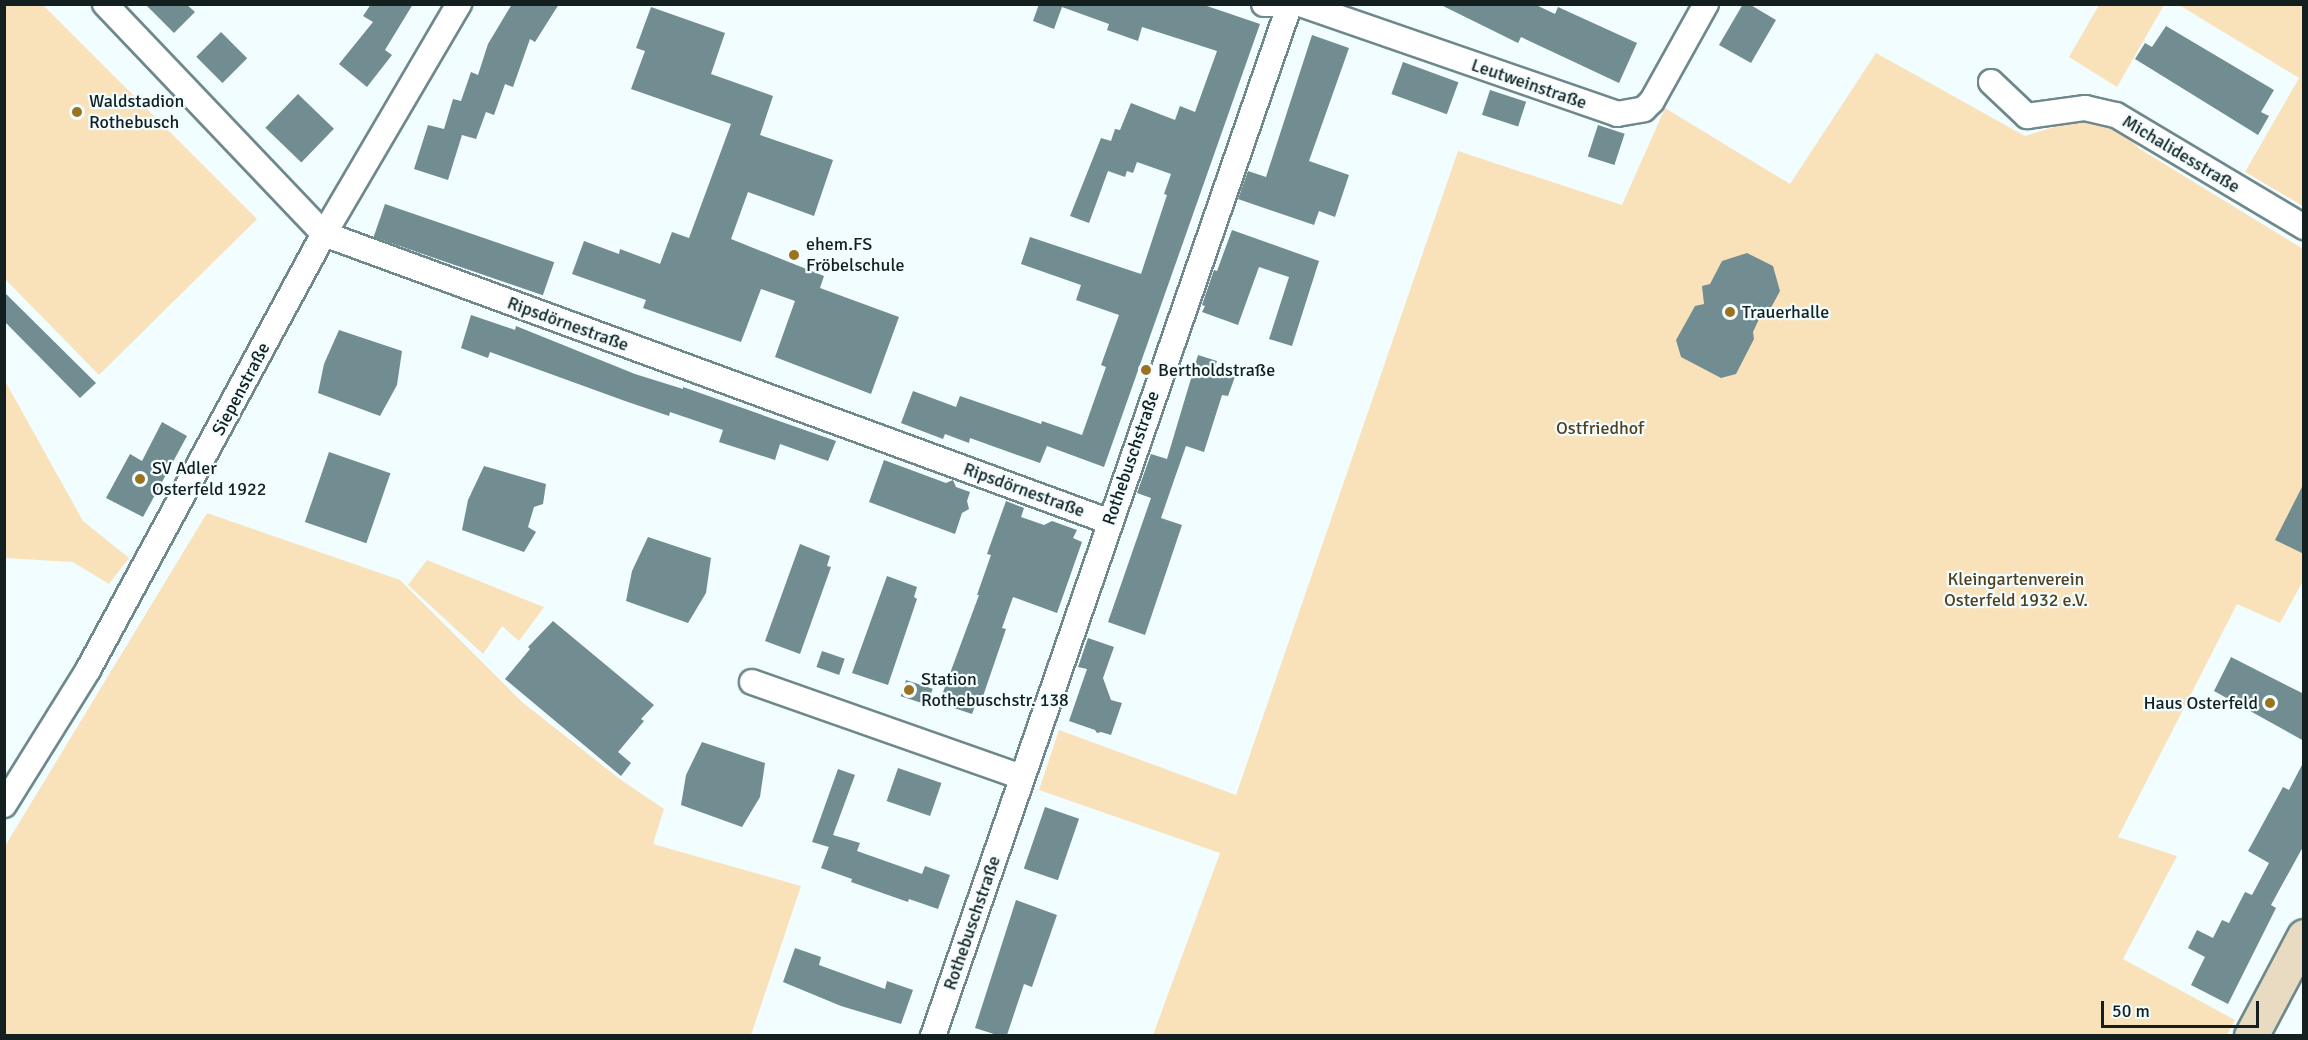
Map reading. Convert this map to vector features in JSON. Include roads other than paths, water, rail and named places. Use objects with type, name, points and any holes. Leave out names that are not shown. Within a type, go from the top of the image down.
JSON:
[{"type":"street","name":"Ripsdörnestraße","points":[[105,4],[324,234],[1110,522]]},
{"type":"street","name":"Siepenstraße","points":[[4,805],[111,629],[324,234],[459,4]]},
{"type":"street","points":[[1264,4],[1275,4]]},
{"type":"street","name":"Rothebuschstraße","points":[[933,1035],[1290,4]]},
{"type":"street","name":"Leutweinstraße","points":[[1300,4],[1617,114],[1644,109],[1652,101],[1706,4]]},
{"type":"street","name":"Michalidesstraße","points":[[1991,82],[2027,116],[2085,108],[2116,115],[2304,227]]},
{"type":"street","points":[[752,682],[1022,777]]},
{"type":"street","points":[[2251,1035],[2304,936]]},
{"type":"place","name":"Waldstadion Rothebusch","points":[[77,112]]},
{"type":"place","name":"ehem.FS Fröbelschule","points":[[794,255]]},
{"type":"place","name":"Trauerhalle","points":[[1730,312]]},
{"type":"place","name":"Bertholdstraße","points":[[1146,370]]},
{"type":"place","name":"SV Adler Osterfeld 1922","points":[[140,479]]},
{"type":"place","name":"Station Rothebuschstr. 138","points":[[909,690]]},
{"type":"place","name":"Haus Osterfeld","points":[[2270,703]]},
{"type":"park label","name":"Ostfriedhof","points":[[1600,428]]},
{"type":"park label","name":"Kleingartenverein Osterfeld 1932 e.V.","points":[[2016,590]]}]
